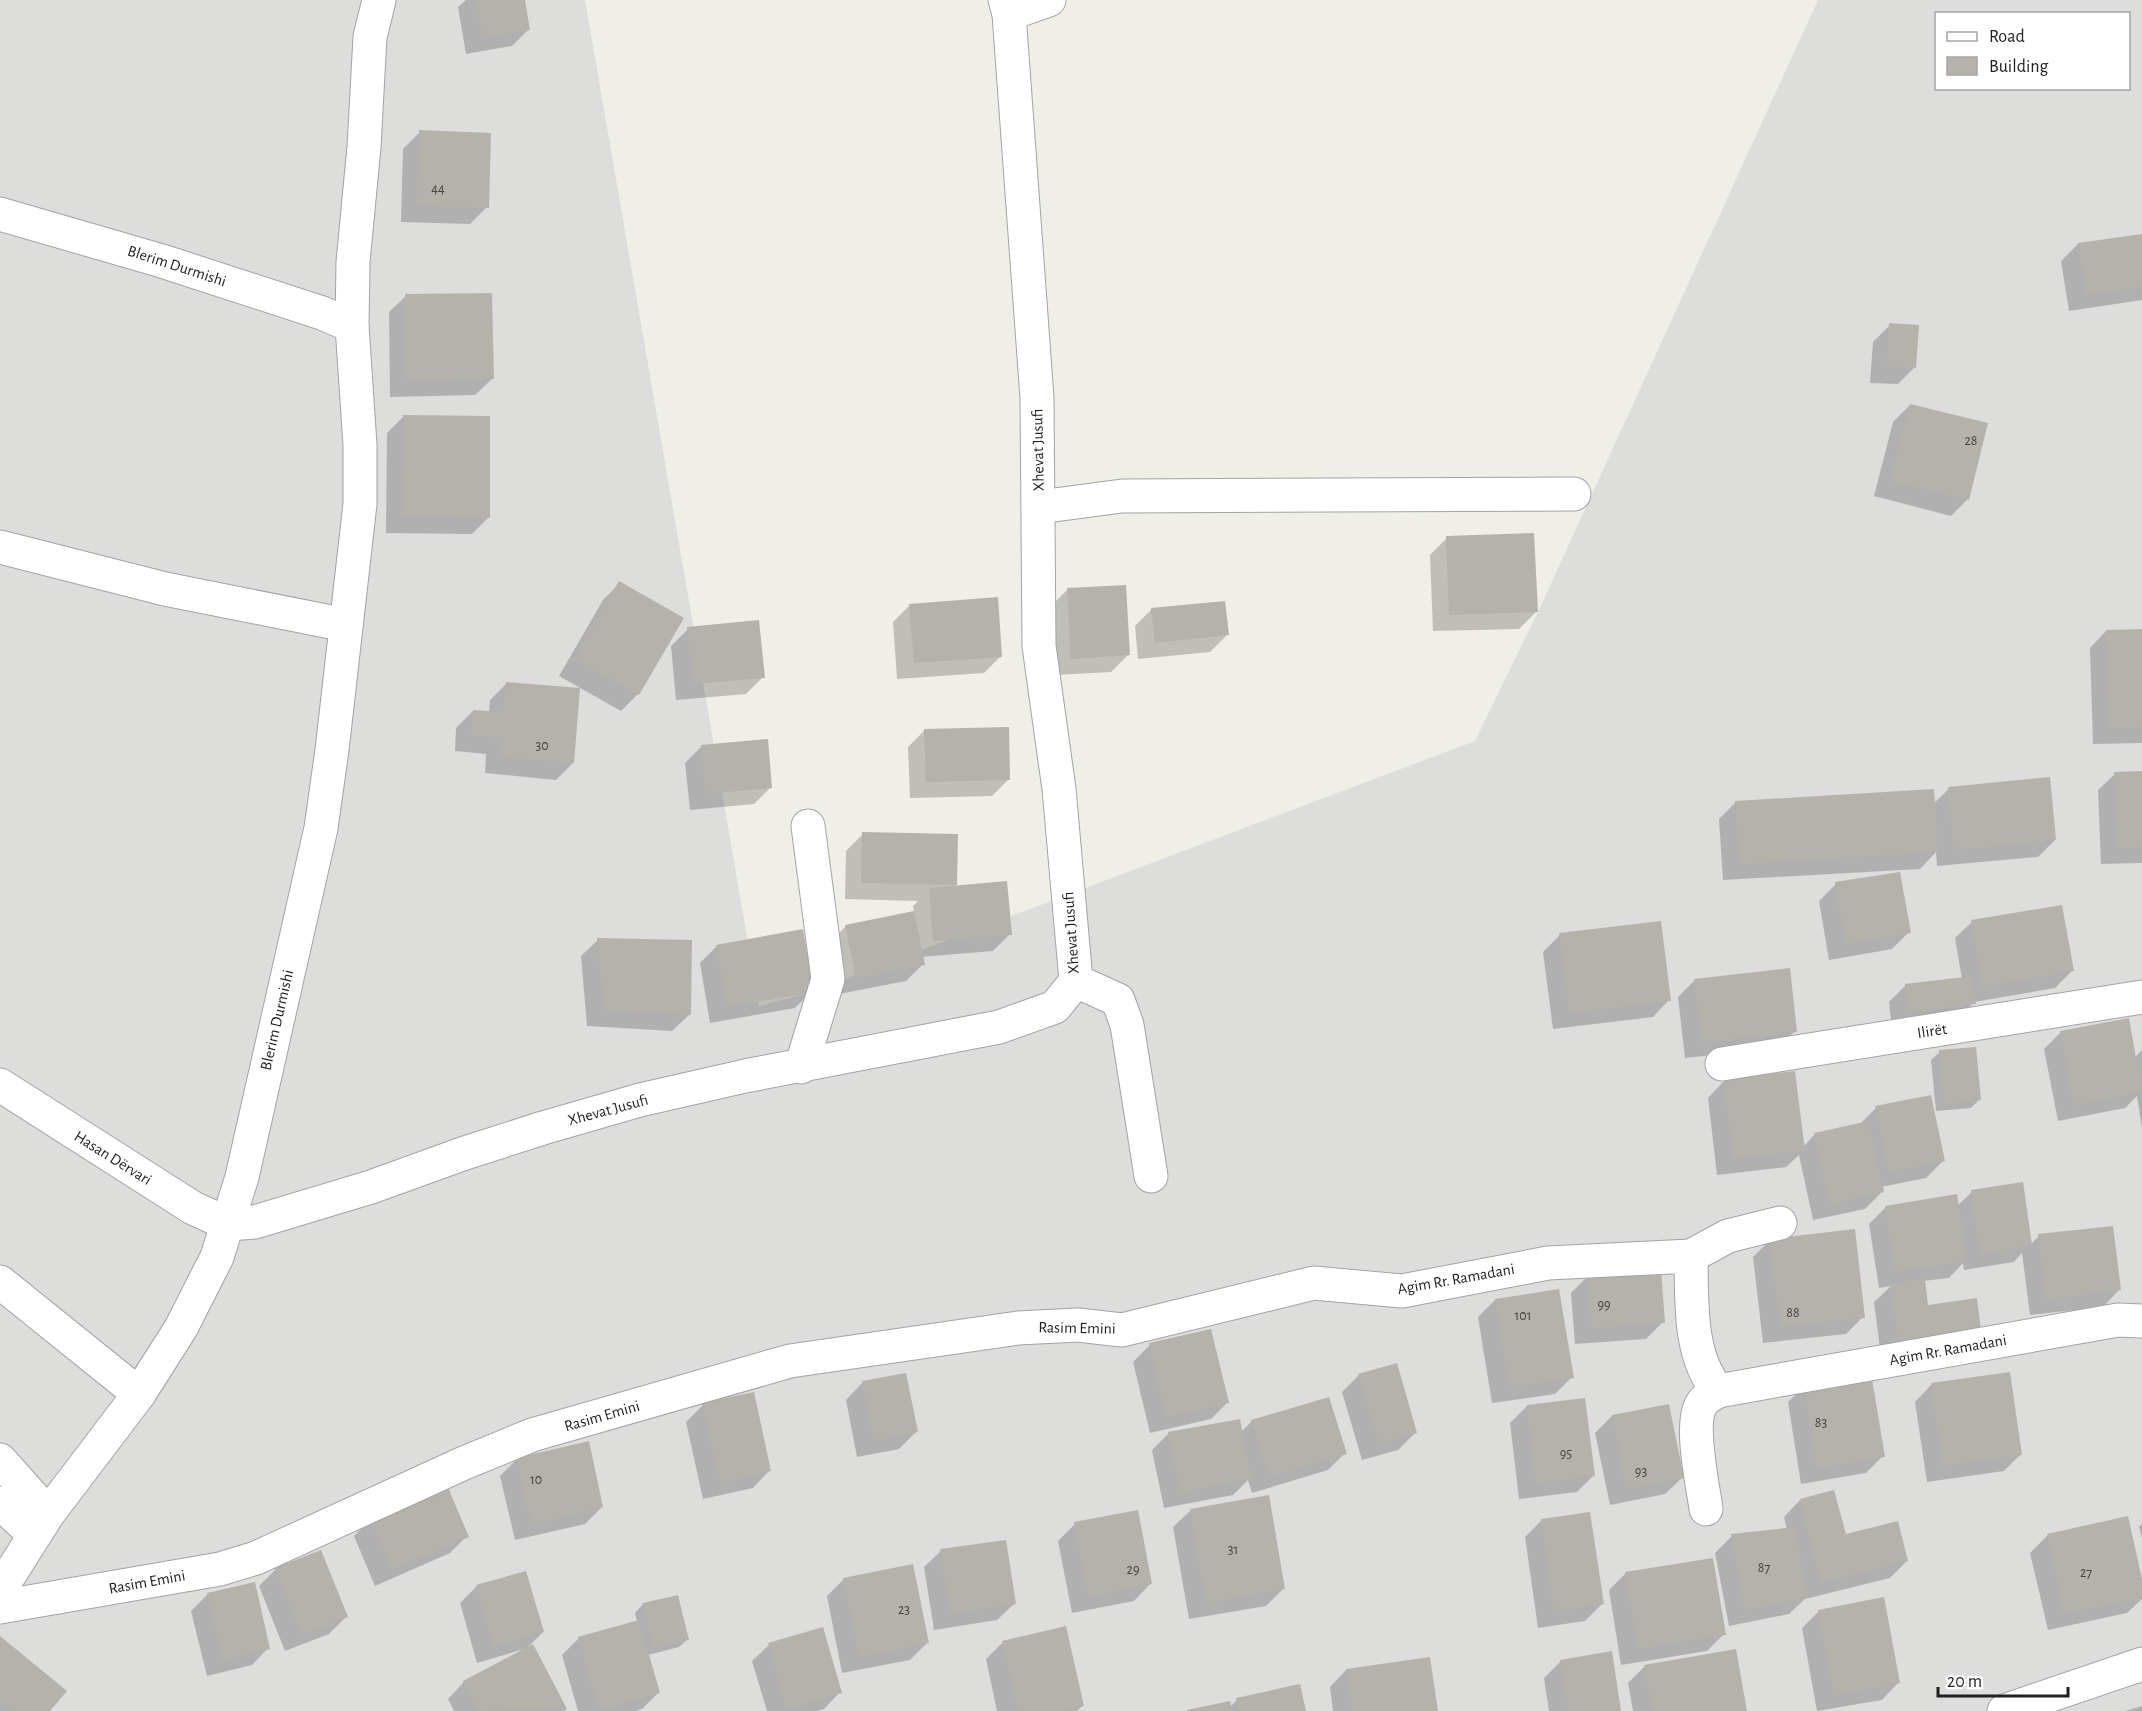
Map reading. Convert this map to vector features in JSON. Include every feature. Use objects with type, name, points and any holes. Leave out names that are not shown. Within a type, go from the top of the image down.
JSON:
[{"type":"street","name":"Blerim Durmishi","points":[[0,1590],[41,1524],[138,1394],[181,1328],[217,1257],[242,1177],[321,828],[346,625],[360,504],[360,444],[352,326],[353,262],[364,147],[370,37],[379,0]]},
{"type":"street","points":[[1007,7],[1049,0]]},
{"type":"street","name":"Xhevat Jusufi","points":[[228,1224],[255,1222],[292,1212],[371,1187],[476,1149],[640,1100],[745,1076],[801,1068],[999,1027],[1055,1007],[1076,981],[1059,789],[1039,646],[1037,398],[1007,7]]},
{"type":"street","name":"Blerim Durmishi","points":[[0,214],[162,261],[322,313],[352,326]]},
{"type":"street","points":[[1039,507],[1122,496],[1574,494]]},
{"type":"street","points":[[0,547],[165,589],[346,625]]},
{"type":"street","points":[[801,1068],[828,979],[808,826]]},
{"type":"street","points":[[1076,981],[1118,1000],[1127,1025],[1151,1176]]},
{"type":"street","name":"Ilirët","points":[[1722,1064],[2142,997]]},
{"type":"street","name":"Hasan Dërvari","points":[[0,1085],[193,1208],[228,1224]]},
{"type":"street","name":"Agim Rr. Ramadani","points":[[1223,1304],[1314,1283],[1401,1292],[1548,1263],[1691,1256],[1728,1236],[1780,1223]]},
{"type":"street","points":[[1691,1256],[1692,1322],[1704,1369],[1718,1391],[1703,1401],[1698,1412],[1696,1429],[1706,1509]]},
{"type":"street","points":[[0,1282],[138,1394]]},
{"type":"street","name":"Rasim Emini","points":[[0,1606],[220,1569],[256,1558],[464,1463],[532,1436],[790,1361],[1018,1328],[1078,1325],[1122,1330],[1223,1304]]},
{"type":"street","name":"Agim Rr. Ramadani","points":[[1718,1391],[2118,1320],[2142,1321]]},
{"type":"street","points":[[0,1460],[41,1524]]},
{"type":"street","points":[[0,1503],[41,1524]]},
{"type":"street","points":[[2004,1711],[2142,1664]]},
{"type":"shaded area","points":[[0,0],[585,0],[759,1006],[807,993],[1475,741],[1538,612],[1818,0],[2142,0],[2142,1711],[0,1711]]},
{"type":"building","points":[[476,0],[525,0],[530,30],[483,38]]},
{"type":"building","points":[[419,130],[491,133],[489,208],[417,205]]},
{"type":"building","points":[[2142,234],[2142,287],[2086,295],[2078,243]]},
{"type":"building","points":[[492,293],[494,379],[406,381],[405,294]]},
{"type":"building","points":[[1889,323],[1919,325],[1916,368],[1887,366]]},
{"type":"building","points":[[1910,404],[1988,423],[1969,500],[1890,480]]},
{"type":"building","points":[[403,415],[490,416],[490,518],[402,517]]},
{"type":"building","points":[[1534,533],[1538,612],[1449,615],[1446,536]]},
{"type":"building","points":[[619,581],[684,618],[639,695],[575,659]]},
{"type":"building","points":[[1126,585],[1130,655],[1071,659],[1067,588]]},
{"type":"building","points":[[998,597],[1002,657],[914,663],[909,604]]},
{"type":"building","points":[[1225,601],[1229,635],[1155,643],[1151,608]]},
{"type":"building","points":[[759,620],[765,678],[693,684],[687,627]]},
{"type":"building","points":[[2142,629],[2142,727],[2109,728],[2106,630]]},
{"type":"building","points":[[506,682],[580,688],[574,763],[501,757],[503,738],[471,735],[473,710],[503,712]]},
{"type":"building","points":[[1009,727],[1010,780],[926,782],[924,729]]},
{"type":"building","points":[[768,739],[772,788],[706,794],[701,745]]},
{"type":"building","points":[[2142,771],[2142,847],[2117,848],[2114,772]]},
{"type":"building","points":[[2050,777],[2056,840],[1954,850],[1948,787]]},
{"type":"building","points":[[1934,789],[1938,852],[1739,864],[1735,801]]},
{"type":"building","points":[[862,832],[958,834],[957,885],[861,883]]},
{"type":"building","points":[[1900,872],[1911,933],[1846,944],[1835,882]]},
{"type":"building","points":[[1007,881],[1012,935],[933,941],[929,888]]},
{"type":"building","points":[[2062,905],[2074,971],[1983,987],[1971,920]]},
{"type":"building","points":[[914,911],[925,965],[856,978],[845,925]]},
{"type":"building","points":[[1661,921],[1671,1001],[1570,1013],[1559,933]]},
{"type":"building","points":[[803,929],[814,992],[727,1007],[716,945]]},
{"type":"building","points":[[597,938],[692,940],[691,1015],[604,1010]]},
{"type":"building","points":[[1790,968],[1797,1032],[1702,1042],[1694,979]]},
{"type":"building","points":[[1973,976],[1976,1004],[1908,1012],[1905,984]]},
{"type":"building","points":[[2129,1018],[2142,1092],[2074,1105],[2060,1031]]},
{"type":"building","points":[[1976,1047],[1981,1100],[1944,1104],[1939,1050]]},
{"type":"building","points":[[1795,1071],[1805,1151],[1733,1159],[1724,1079]]},
{"type":"building","points":[[1931,1095],[1945,1161],[1889,1172],[1875,1106]]},
{"type":"building","points":[[1869,1121],[1884,1192],[1829,1204],[1814,1133]]},
{"type":"building","points":[[2023,1182],[2032,1245],[1980,1254],[1971,1190]]},
{"type":"building","points":[[1957,1194],[1967,1261],[1895,1272],[1885,1206]]},
{"type":"building","points":[[2113,1226],[2121,1290],[2046,1299],[2038,1234]]},
{"type":"building","points":[[1855,1229],[1865,1318],[1780,1327],[1770,1239]]},
{"type":"building","points":[[1661,1269],[1665,1323],[1592,1328],[1587,1275]]},
{"type":"building","points":[[1925,1279],[1928,1305],[1977,1298],[1981,1331],[1898,1341],[1891,1284]]},
{"type":"building","points":[[1559,1289],[1574,1378],[1509,1387],[1495,1299]]},
{"type":"building","points":[[1211,1329],[1229,1403],[1166,1417],[1149,1343]]},
{"type":"building","points":[[1397,1363],[1417,1433],[1379,1444],[1358,1374]]},
{"type":"building","points":[[2010,1372],[2022,1455],[1943,1466],[1931,1383]]},
{"type":"building","points":[[906,1373],[918,1432],[874,1441],[862,1381]]},
{"type":"building","points":[[1871,1373],[1885,1457],[1817,1468],[1804,1384]]},
{"type":"building","points":[[754,1392],[771,1471],[720,1483],[702,1403]]},
{"type":"building","points":[[1329,1397],[1347,1454],[1269,1477],[1251,1420]]},
{"type":"building","points":[[1585,1398],[1595,1476],[1536,1483],[1527,1405]]},
{"type":"building","points":[[1669,1404],[1684,1478],[1626,1489],[1612,1415]]},
{"type":"building","points":[[1240,1419],[1251,1479],[1180,1492],[1168,1432]]},
{"type":"building","points":[[589,1441],[603,1507],[532,1524],[516,1458]]},
{"type":"building","points":[[447,1485],[469,1537],[392,1570],[370,1518]]},
{"type":"building","points":[[1834,1490],[1846,1534],[1898,1521],[1908,1561],[1821,1583],[1800,1499]]},
{"type":"building","points":[[1269,1495],[1285,1589],[1206,1603],[1190,1509]]},
{"type":"building","points":[[1138,1510],[1152,1584],[1088,1597],[1074,1522]]},
{"type":"building","points":[[1590,1512],[1604,1604],[1554,1611],[1541,1519]]},
{"type":"building","points":[[2128,1516],[2142,1579],[2142,1598],[2064,1614],[2047,1534]]},
{"type":"building","points":[[1795,1527],[1808,1598],[1745,1610],[1731,1534]]},
{"type":"building","points":[[1006,1540],[1016,1604],[950,1614],[940,1549]]},
{"type":"building","points":[[321,1550],[348,1617],[302,1635],[275,1568]]},
{"type":"building","points":[[1713,1558],[1726,1635],[1638,1649],[1625,1572]]},
{"type":"building","points":[[913,1564],[929,1643],[859,1657],[843,1578]]},
{"type":"building","points":[[526,1571],[544,1632],[494,1647],[476,1585]]},
{"type":"building","points":[[255,1582],[270,1649],[223,1660],[207,1593]]},
{"type":"building","points":[[678,1595],[689,1640],[653,1648],[643,1603]]},
{"type":"building","points":[[1884,1597],[1900,1683],[1834,1696],[1818,1610]]},
{"type":"building","points":[[639,1620],[660,1693],[599,1710],[578,1637]]},
{"type":"building","points":[[1066,1626],[1084,1706],[1062,1711],[1018,1711],[1002,1641]]},
{"type":"building","points":[[823,1627],[842,1693],[787,1709],[768,1643]]},
{"type":"building","points":[[0,1636],[67,1691],[50,1711],[11,1711],[0,1702]]},
{"type":"building","points":[[533,1644],[567,1709],[479,1711],[463,1681]]},
{"type":"building","points":[[1736,1649],[1747,1711],[1652,1711],[1644,1665]]},
{"type":"building","points":[[1612,1651],[1621,1711],[1568,1711],[1560,1660]]},
{"type":"building","points":[[1430,1657],[1438,1711],[1352,1711],[1346,1669]]},
{"type":"building","points":[[1300,1684],[1306,1711],[1239,1711],[1236,1698]]},
{"type":"building","points":[[1230,1701],[1232,1711],[1187,1711],[1187,1710]]}]
